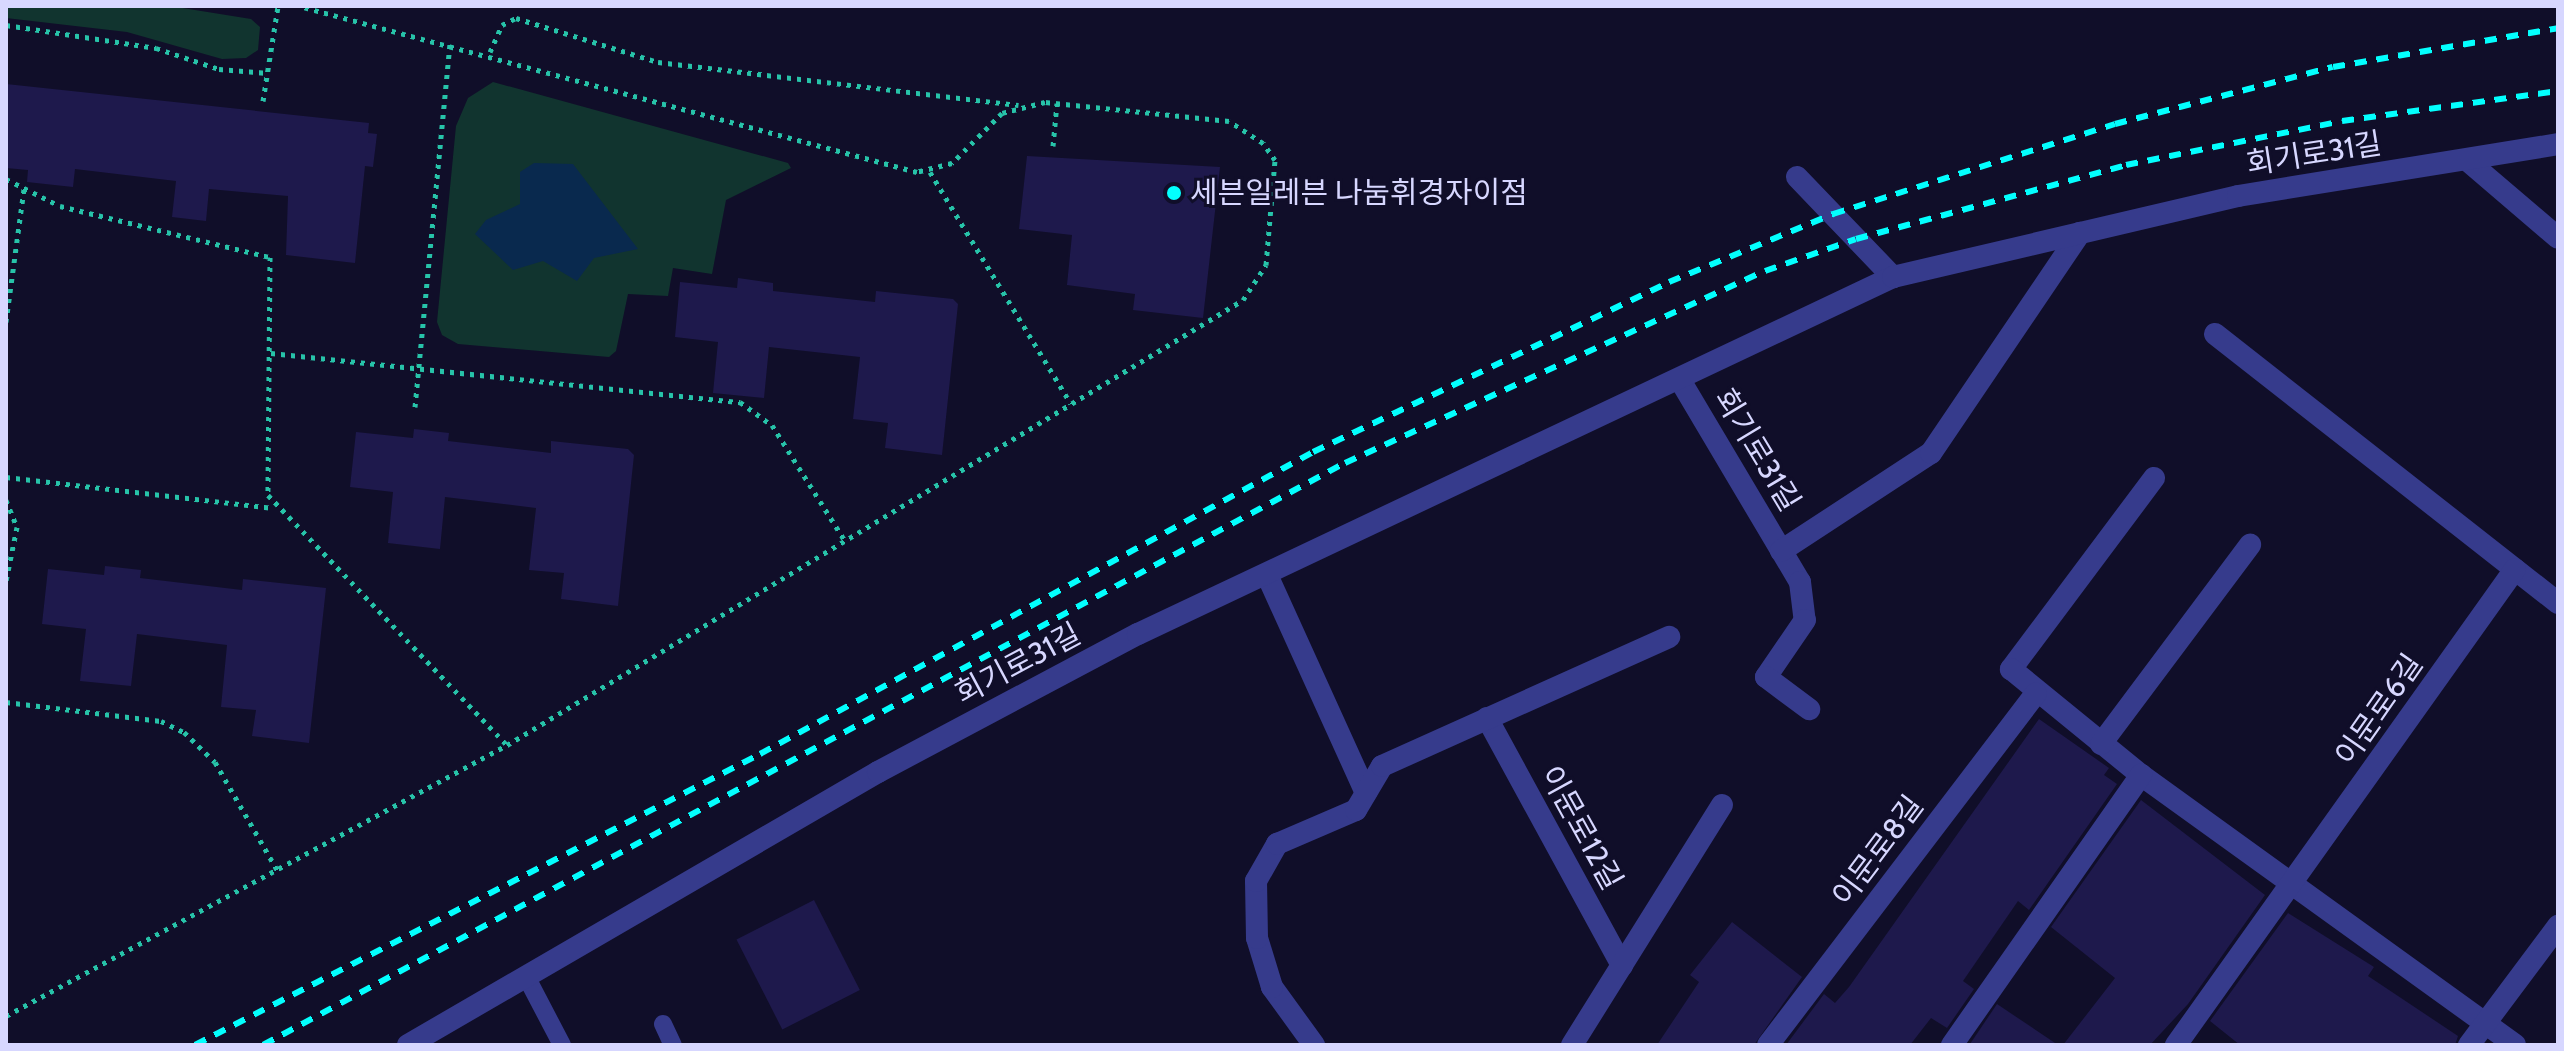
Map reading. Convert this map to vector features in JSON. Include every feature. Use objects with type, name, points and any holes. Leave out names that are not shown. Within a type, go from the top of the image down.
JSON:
[{"type":"street","name":"회기로31길","points":[[408,1045],[528,980],[878,772],[1138,634],[1268,577],[1893,277],[2238,196],[2558,144]]},
{"type":"street","points":[[2468,161],[2558,238]]},
{"type":"street","points":[[1797,177],[1893,277]]},
{"type":"street","name":"회기로31길","points":[[1781,551],[1931,453],[2080,233]]},
{"type":"street","points":[[2215,334],[2558,603]]},
{"type":"street","name":"회기로31길","points":[[1680,380],[1800,582],[1805,620],[1766,677],[1809,709]]},
{"type":"street","points":[[2154,478],[2011,669],[2036,693],[2141,775],[2515,1045]]},
{"type":"street","points":[[2101,744],[2250,545]]},
{"type":"street","name":"이문로6길","points":[[2293,885],[2515,569]]},
{"type":"street","points":[[1268,577],[1366,793]]},
{"type":"street","points":[[1314,1045],[1272,987],[1257,938],[1256,881],[1277,844],[1356,810],[1382,766],[1669,637]]},
{"type":"street","name":"이문로8길","points":[[1768,1045],[2036,693]]},
{"type":"street","name":"이문로12길","points":[[1487,718],[1622,966]]},
{"type":"street","points":[[1952,1045],[2141,775]]},
{"type":"street","name":"이문로12길","points":[[1572,1045],[1722,805]]},
{"type":"street","points":[[2176,1045],[2293,885]]},
{"type":"street","points":[[2469,1045],[2558,926]]},
{"type":"lane","points":[[528,980],[562,1045]]},
{"type":"lane","points":[[663,1024],[673,1045]]},
{"type":"path","points":[[263,101],[278,6]]},
{"type":"path","points":[[299,6],[490,52],[930,172],[952,163],[1002,113],[1023,106]]},
{"type":"path","points":[[6,1016],[507,745],[1253,291],[1266,265],[1277,173],[1271,152],[1229,121],[1057,103],[1023,106],[658,62],[516,18],[502,25],[490,52]]},
{"type":"path","points":[[6,25],[146,46],[219,69],[268,73]]},
{"type":"path","points":[[415,407],[450,43]]},
{"type":"path","points":[[1053,146],[1057,103]]},
{"type":"path","points":[[930,172],[1071,404]]},
{"type":"path","points":[[6,179],[106,220],[270,257],[271,353],[264,478],[274,508],[507,745]]},
{"type":"path","points":[[6,322],[24,188]]},
{"type":"path","points":[[271,353],[740,402],[772,425],[845,541]]},
{"type":"path","points":[[6,477],[274,508]]},
{"type":"path","points":[[6,500],[17,527],[6,581]]},
{"type":"path","points":[[6,702],[161,721],[184,732],[215,762],[277,870]]},
{"type":"green space","points":[[6,6],[170,6],[251,19],[260,27],[258,50],[246,58],[222,59],[127,32],[6,18]]},
{"type":"green space","points":[[493,82],[788,163],[791,168],[726,200],[712,274],[673,268],[668,296],[628,294],[616,351],[609,357],[458,344],[442,335],[437,322],[456,126],[468,98]]},
{"type":"water","points":[[534,163],[573,164],[638,249],[594,258],[577,281],[543,261],[513,270],[475,234],[486,220],[520,204],[520,172]]},
{"type":"building","points":[[6,84],[369,123],[368,133],[377,134],[373,167],[365,166],[355,263],[286,255],[288,196],[209,189],[206,221],[172,217],[176,181],[75,169],[73,187],[27,182],[28,170],[6,168]]},
{"type":"building","points":[[1027,156],[1220,167],[1203,318],[1133,310],[1135,294],[1067,285],[1072,235],[1019,229]]},
{"type":"building","points":[[738,278],[773,283],[773,291],[875,302],[876,291],[953,299],[958,304],[942,455],[885,448],[888,423],[853,419],[860,357],[769,347],[764,398],[713,393],[718,342],[675,337],[680,282],[737,288]]},
{"type":"building","points":[[414,429],[449,433],[448,441],[551,453],[551,441],[628,449],[634,455],[618,606],[561,599],[564,573],[529,570],[536,508],[445,497],[440,549],[388,543],[393,492],[350,487],[356,432],[413,438]]},
{"type":"building","points":[[105,566],[141,570],[140,578],[242,590],[243,579],[326,588],[309,743],[252,736],[256,710],[221,707],[227,645],[137,634],[131,686],[80,681],[86,629],[42,624],[48,569],[104,575]]},
{"type":"building","points":[[2039,719],[2109,768],[2104,775],[2117,784],[2029,910],[2018,901],[1963,981],[1974,989],[1947,1028],[1931,1018],[1910,1045],[1786,1045],[1824,994],[1835,1003],[1849,987]]},
{"type":"building","points":[[2141,800],[2265,895],[2188,1004],[2150,1045],[2063,1045],[2115,978],[2051,927]]},
{"type":"building","points":[[814,900],[860,990],[782,1029],[736,939]]},
{"type":"building","points":[[2288,913],[2374,967],[2368,976],[2458,1036],[2455,1045],[2240,1045],[2210,1021]]},
{"type":"building","points":[[1732,922],[1802,977],[1754,1045],[1657,1045],[1699,982],[1690,975]]},
{"type":"building","points":[[1997,1004],[2058,1045],[1970,1044]]},
{"type":"railway","points":[[195,1045],[760,754],[1313,452],[1669,282],[1833,214],[2115,124],[2333,67],[2558,28]]},
{"type":"railway","points":[[263,1045],[1345,463],[1765,271],[1856,239],[2126,165],[2342,121],[2558,91]]},
{"type":"place","name":"세븐일레븐 나눔휘경자이점","points":[[1174,193]]}]
